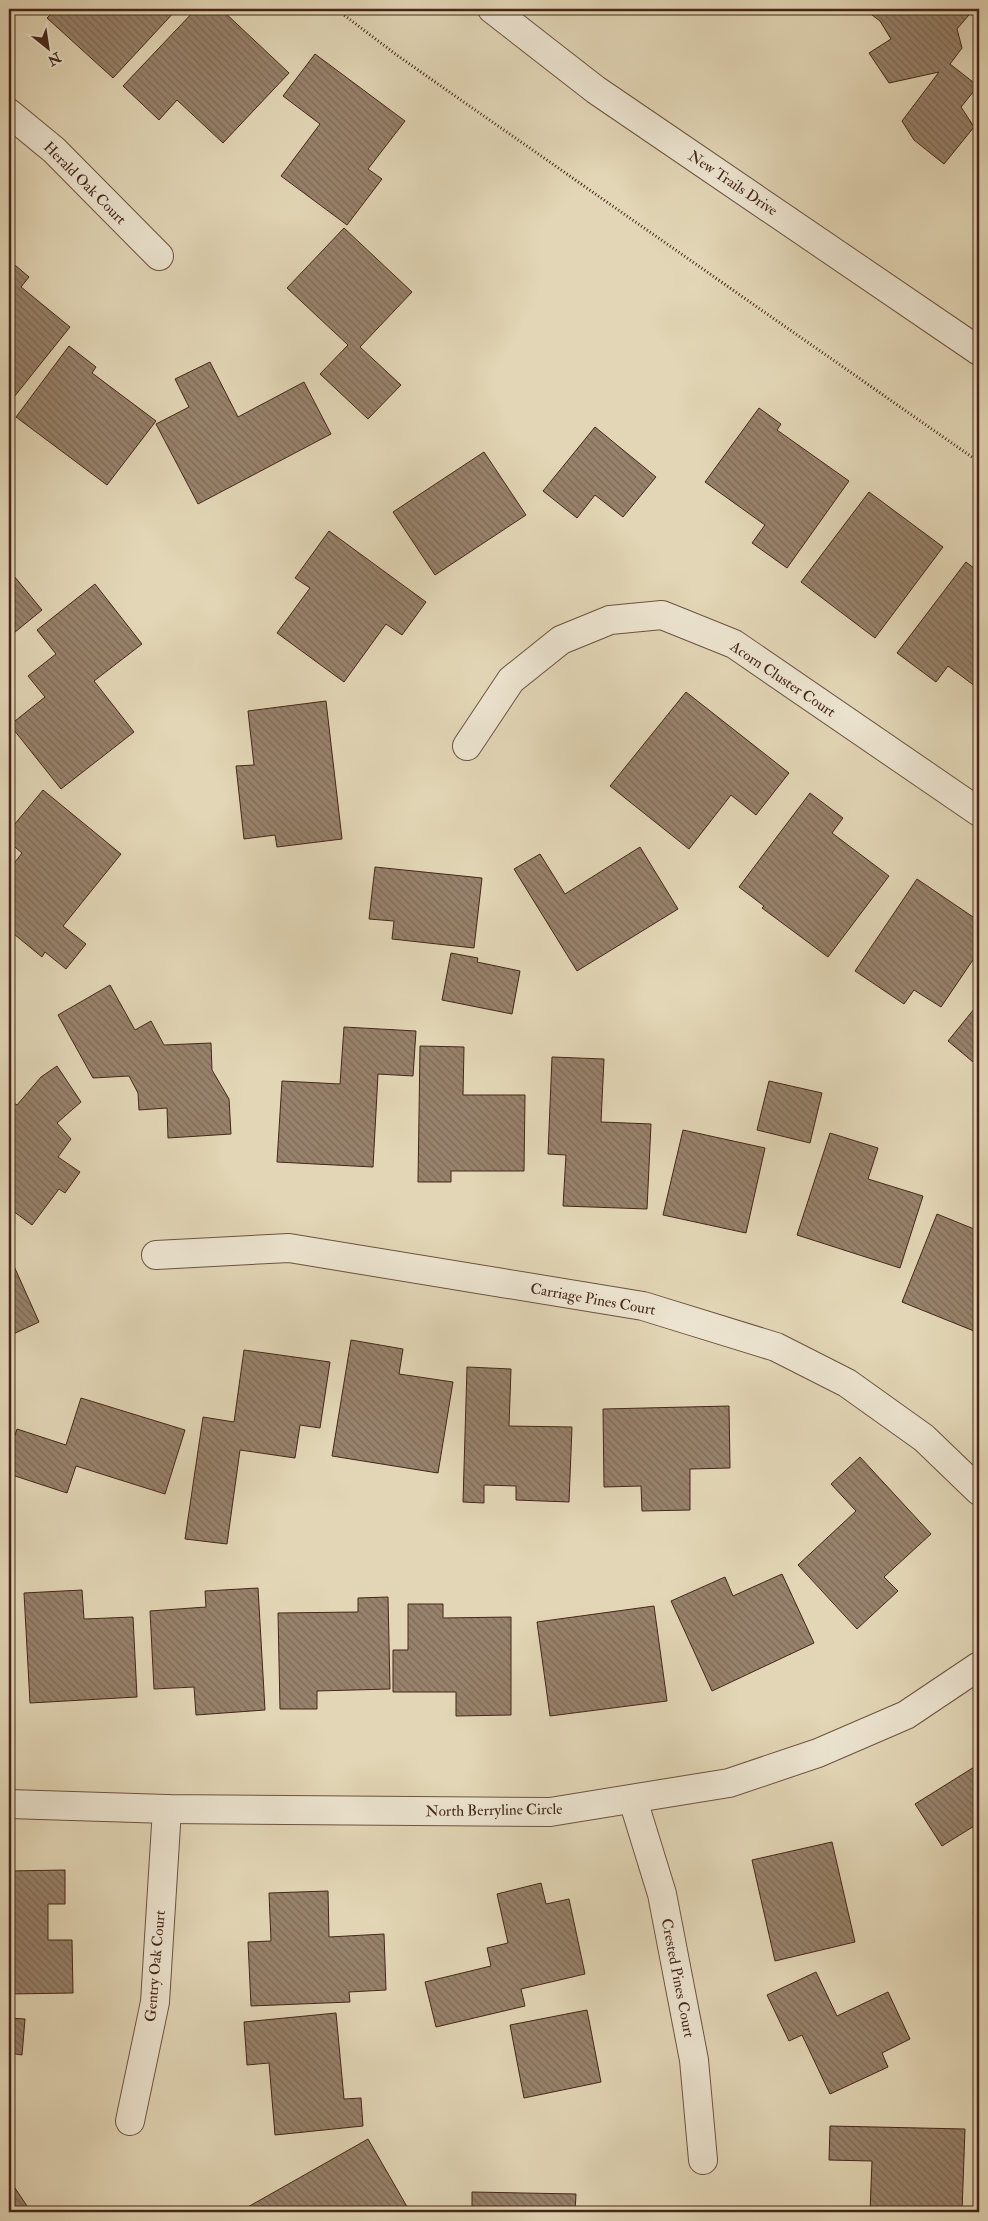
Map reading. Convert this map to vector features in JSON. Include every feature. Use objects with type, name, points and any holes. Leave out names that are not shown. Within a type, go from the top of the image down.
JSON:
[{"type":"street","name":"New Trails Drive","points":[[492,9],[596,90],[979,351]]},
{"type":"street","name":"Herald Oak Court","points":[[9,113],[54,150],[159,256]]},
{"type":"street","name":"Acorn Cluster Court","points":[[467,746],[511,680],[561,640],[610,620],[662,615],[734,644],[979,812]]},
{"type":"street","name":"Carriage Pines Court","points":[[156,1255],[289,1248],[643,1306],[776,1346],[847,1383],[924,1438],[979,1491]]},
{"type":"street","name":"North Berryline Circle","points":[[9,1804],[167,1809],[550,1812],[729,1784],[818,1753],[906,1715],[979,1666]]},
{"type":"street","name":"Crested Pines Court","points":[[634,1800],[662,1894],[694,2060],[703,2160]]},
{"type":"street","name":"Gentry Oak Court","points":[[130,2121],[154,2002],[167,1809]]},
{"type":"path","points":[[336,9],[406,61],[979,462]]},
{"type":"building","points":[[56,9],[177,9],[113,78],[47,18]]},
{"type":"building","points":[[196,9],[221,9],[289,73],[223,143],[177,100],[159,120],[123,86]]},
{"type":"building","points":[[864,9],[974,9],[957,29],[962,48],[950,64],[978,86],[961,107],[974,127],[944,164],[914,140],[902,121],[939,72],[889,83],[869,53],[891,39],[880,21]]},
{"type":"building","points":[[315,54],[405,121],[368,169],[382,179],[347,225],[281,176],[320,124],[283,96]]},
{"type":"building","points":[[344,228],[412,292],[360,347],[401,385],[368,419],[320,374],[348,345],[287,288]]},
{"type":"building","points":[[9,260],[29,277],[21,287],[70,327],[14,397],[9,393]]},
{"type":"building","points":[[69,346],[96,367],[92,373],[156,421],[107,485],[16,417]]},
{"type":"building","points":[[210,362],[238,417],[304,382],[331,434],[198,504],[156,424],[189,407],[175,379]]},
{"type":"building","points":[[759,408],[781,424],[777,430],[849,481],[787,568],[752,543],[765,525],[705,482]]},
{"type":"building","points":[[595,427],[656,477],[623,517],[595,495],[577,518],[543,491]]},
{"type":"building","points":[[484,452],[526,515],[435,575],[393,512]]},
{"type":"building","points":[[869,492],[943,547],[875,638],[801,582]]},
{"type":"building","points":[[329,531],[426,602],[402,635],[386,624],[344,682],[277,633],[310,588],[295,578]]},
{"type":"building","points":[[966,562],[979,572],[979,689],[948,666],[936,682],[897,653]]},
{"type":"building","points":[[9,570],[42,610],[9,637]]},
{"type":"building","points":[[95,584],[142,644],[94,681],[134,732],[61,789],[10,725],[45,697],[28,676],[56,654],[37,630]]},
{"type":"building","points":[[686,692],[789,773],[756,815],[731,795],[689,849],[610,786]]},
{"type":"building","points":[[326,701],[342,839],[277,847],[275,835],[244,839],[236,766],[254,765],[248,711]]},
{"type":"building","points":[[43,790],[121,854],[63,926],[86,944],[66,969],[45,952],[42,957],[9,930],[9,870],[22,853],[9,842],[9,831]]},
{"type":"building","points":[[810,793],[843,818],[832,833],[889,876],[828,957],[762,908],[764,906],[739,887]]},
{"type":"building","points":[[640,847],[678,909],[577,971],[514,869],[540,854],[565,894]]},
{"type":"building","points":[[375,867],[482,878],[474,948],[392,939],[394,921],[369,919]]},
{"type":"building","points":[[917,879],[979,921],[979,951],[941,1007],[914,990],[904,1004],[855,971]]},
{"type":"building","points":[[451,953],[478,958],[477,962],[520,971],[512,1014],[442,1000]]},
{"type":"building","points":[[110,985],[135,1030],[151,1021],[164,1045],[211,1043],[212,1070],[229,1099],[231,1134],[168,1138],[167,1108],[139,1110],[138,1093],[129,1076],[93,1078],[58,1015]]},
{"type":"building","points":[[979,1003],[979,1067],[948,1041]]},
{"type":"building","points":[[344,1027],[416,1031],[413,1076],[378,1074],[373,1167],[277,1162],[282,1081],[340,1084]]},
{"type":"building","points":[[420,1046],[464,1047],[463,1095],[525,1095],[524,1171],[451,1171],[451,1182],[418,1182]]},
{"type":"building","points":[[552,1057],[604,1059],[601,1122],[651,1124],[647,1209],[563,1206],[566,1155],[548,1154]]},
{"type":"building","points":[[57,1066],[81,1102],[57,1123],[71,1139],[58,1157],[80,1172],[65,1193],[59,1189],[32,1225],[9,1208],[9,1100],[17,1105],[41,1077]]},
{"type":"building","points":[[769,1081],[822,1093],[810,1143],[757,1130]]},
{"type":"building","points":[[683,1130],[765,1148],[746,1233],[663,1215]]},
{"type":"building","points":[[830,1133],[878,1148],[868,1179],[923,1196],[900,1268],[797,1235]]},
{"type":"building","points":[[937,1214],[979,1231],[979,1333],[902,1302]]},
{"type":"building","points":[[9,1255],[39,1322],[9,1336]]},
{"type":"building","points":[[351,1340],[403,1349],[399,1374],[453,1382],[438,1473],[332,1456]]},
{"type":"building","points":[[244,1350],[330,1362],[320,1428],[300,1425],[295,1458],[240,1450],[227,1544],[185,1539],[203,1417],[234,1422]]},
{"type":"building","points":[[467,1367],[511,1369],[509,1426],[572,1427],[569,1502],[516,1500],[516,1486],[484,1485],[484,1503],[463,1502]]},
{"type":"building","points":[[81,1398],[185,1430],[165,1494],[76,1466],[67,1493],[9,1474],[9,1453],[17,1429],[66,1445]]},
{"type":"building","points":[[729,1406],[730,1468],[690,1469],[690,1510],[642,1511],[641,1486],[604,1487],[603,1409]]},
{"type":"building","points":[[860,1457],[931,1534],[884,1577],[898,1591],[857,1629],[798,1565],[856,1511],[831,1484]]},
{"type":"building","points":[[782,1574],[814,1643],[712,1691],[671,1601],[725,1577],[733,1596]]},
{"type":"building","points":[[258,1588],[265,1710],[196,1715],[194,1687],[154,1689],[150,1611],[206,1607],[205,1591]]},
{"type":"building","points":[[82,1590],[84,1619],[133,1617],[137,1697],[30,1703],[24,1593]]},
{"type":"building","points":[[388,1597],[390,1689],[317,1691],[317,1709],[280,1709],[278,1613],[358,1612],[358,1598]]},
{"type":"building","points":[[9,1601],[10,1601],[9,1668]]},
{"type":"building","points":[[408,1604],[443,1604],[443,1618],[511,1617],[511,1715],[456,1716],[456,1692],[393,1692],[393,1650],[408,1650]]},
{"type":"building","points":[[654,1606],[667,1701],[550,1716],[537,1622]]},
{"type":"building","points":[[979,1764],[979,1823],[942,1846],[915,1804]]},
{"type":"building","points":[[832,1842],[855,1942],[775,1961],[752,1860]]},
{"type":"building","points":[[65,1870],[65,1904],[48,1904],[48,1940],[72,1940],[73,1993],[9,1994],[9,1871]]},
{"type":"building","points":[[541,1883],[546,1904],[569,1899],[585,1974],[521,1989],[525,2006],[436,2027],[425,1982],[491,1966],[487,1948],[508,1943],[497,1894]]},
{"type":"building","points":[[328,1891],[329,1937],[384,1934],[386,1990],[349,1992],[350,2002],[251,2006],[248,1942],[271,1941],[269,1893]]},
{"type":"building","points":[[979,1908],[979,1924],[973,1912]]},
{"type":"building","points":[[816,1972],[837,2016],[888,1992],[910,2039],[882,2053],[888,2067],[830,2094],[802,2035],[789,2041],[767,1995]]},
{"type":"building","points":[[587,2010],[601,2082],[524,2098],[510,2025]]},
{"type":"building","points":[[336,2013],[344,2099],[361,2098],[363,2126],[275,2135],[269,2063],[247,2065],[244,2022]]},
{"type":"building","points":[[9,2018],[25,2019],[22,2055],[9,2053]]},
{"type":"building","points":[[830,2126],[965,2129],[962,2212],[870,2212],[872,2161],[829,2160]]},
{"type":"building","points":[[368,2139],[409,2210],[405,2212],[239,2212]]},
{"type":"building","points":[[9,2179],[31,2212],[9,2212]]},
{"type":"building","points":[[472,2192],[576,2194],[575,2212],[472,2212]]}]
